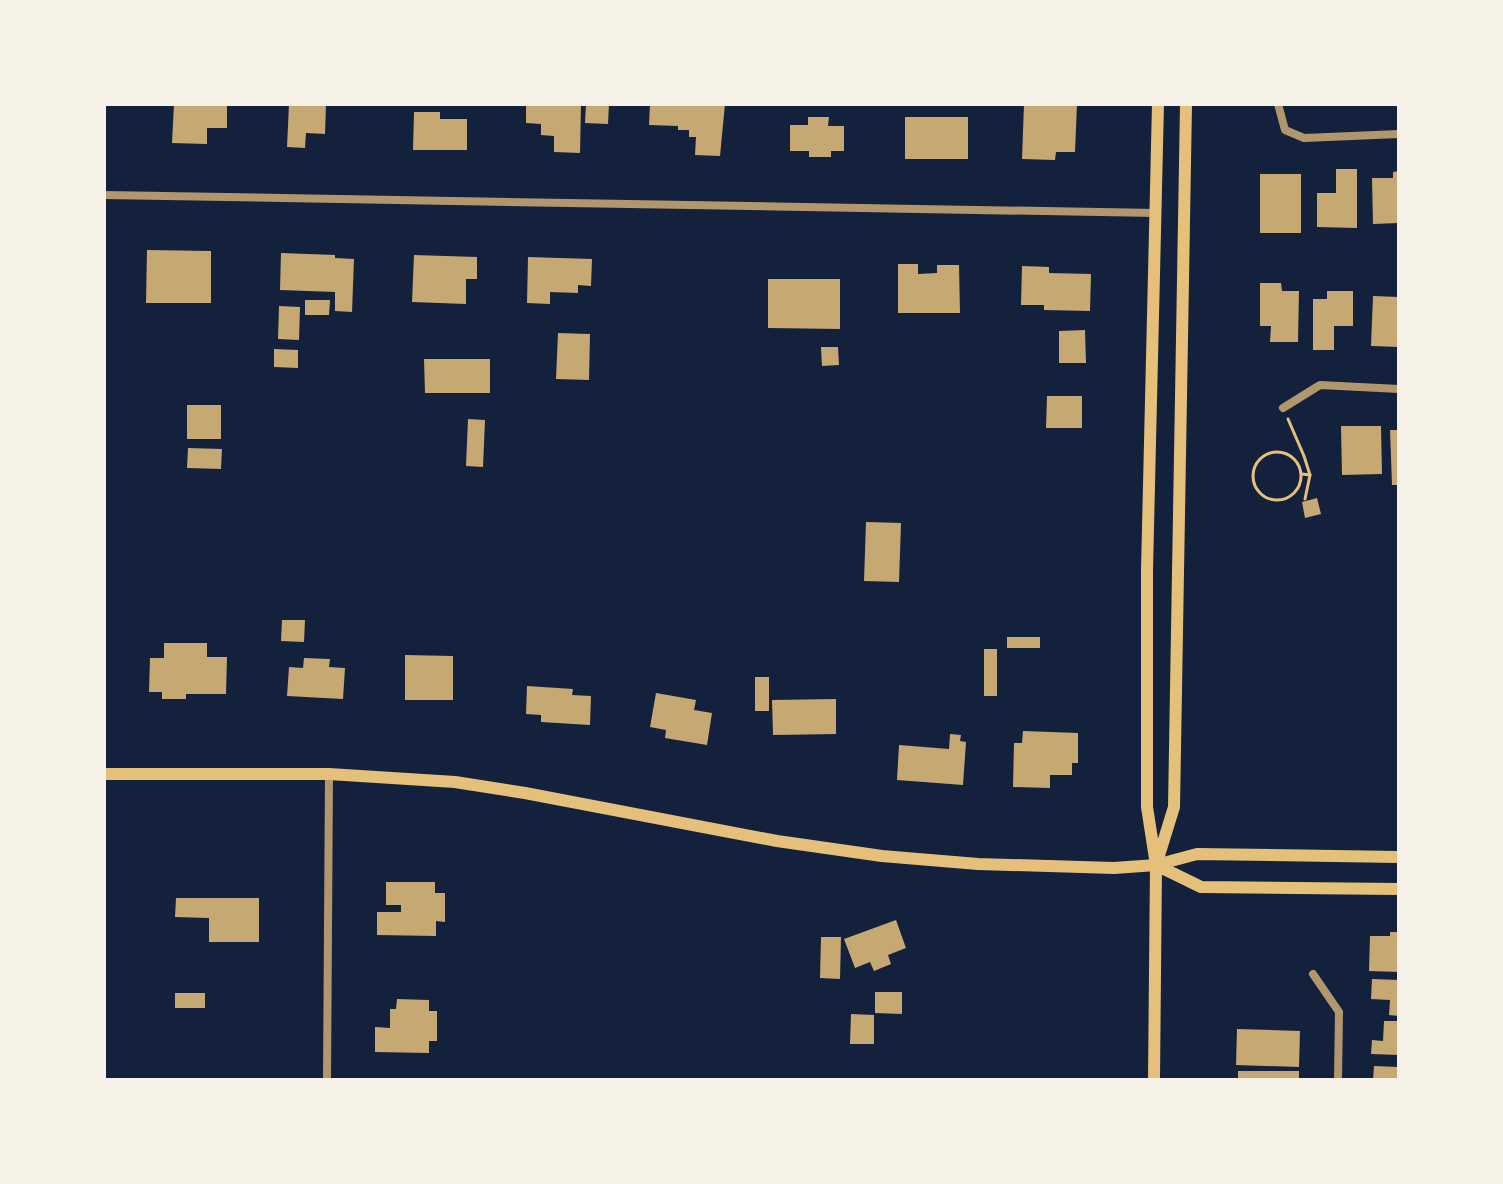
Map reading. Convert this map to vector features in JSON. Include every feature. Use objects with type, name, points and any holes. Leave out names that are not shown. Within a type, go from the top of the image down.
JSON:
[{"type":"main road","points":[[1154,1080],[1156,865],[1147,807],[1147,570],[1158,104]]},
{"type":"main road","points":[[1156,865],[1174,807],[1186,104]]},
{"type":"main road","points":[[1156,213],[1184,214]]},
{"type":"main road","points":[[104,774],[329,774],[419,779],[497,788],[685,825],[882,856],[1050,868],[1156,865],[1197,854],[1399,857]]},
{"type":"main road","points":[[1156,865],[1201,887],[1399,889]]},
{"type":"street","points":[[1278,104],[1285,130],[1304,138],[1399,134]]},
{"type":"street","points":[[104,195],[1156,213]]},
{"type":"street","points":[[1283,408],[1320,385],[1399,389]]},
{"type":"street","points":[[327,1080],[329,774]]},
{"type":"street","points":[[1313,974],[1339,1012],[1338,1080]]},
{"type":"path","points":[[1283,408],[1310,475],[1305,499]]},
{"type":"path","points":[[1277,452],[1291,457],[1300,474],[1293,493],[1282,499],[1260,493],[1253,479],[1256,463],[1269,453],[1277,452]]},
{"type":"path","points":[[1300,474],[1310,475]]},
{"type":"building","points":[[174,104],[227,104],[227,128],[207,128],[207,144],[172,143]]},
{"type":"building","points":[[289,104],[326,104],[325,134],[306,133],[305,148],[287,147]]},
{"type":"building","points":[[526,104],[581,104],[580,153],[554,152],[554,136],[541,135],[541,124],[526,123]]},
{"type":"building","points":[[586,104],[609,104],[608,124],[585,123]]},
{"type":"building","points":[[650,104],[725,104],[720,156],[695,155],[696,137],[689,137],[689,130],[678,130],[678,126],[649,125]]},
{"type":"building","points":[[1024,104],[1077,104],[1075,152],[1056,152],[1055,160],[1022,159]]},
{"type":"building","points":[[414,112],[440,112],[440,119],[467,119],[467,150],[413,150]]},
{"type":"building","points":[[808,117],[829,117],[828,126],[844,126],[844,151],[831,151],[831,157],[809,157],[809,151],[790,151],[790,125],[808,125]]},
{"type":"building","points":[[905,117],[968,117],[968,159],[905,159]]},
{"type":"building","points":[[1336,169],[1357,169],[1357,228],[1317,227],[1317,193],[1336,193]]},
{"type":"building","points":[[1399,171],[1399,223],[1373,224],[1372,178],[1393,178],[1393,172]]},
{"type":"building","points":[[1260,174],[1301,174],[1301,233],[1260,233]]},
{"type":"building","points":[[147,250],[211,251],[211,303],[146,303]]},
{"type":"building","points":[[281,253],[335,255],[335,258],[354,259],[352,312],[335,311],[335,292],[280,290]]},
{"type":"building","points":[[414,255],[477,257],[477,279],[466,279],[466,304],[412,302]]},
{"type":"building","points":[[528,257],[592,259],[591,286],[578,285],[578,293],[550,292],[550,304],[527,303]]},
{"type":"building","points":[[898,264],[918,264],[918,274],[937,273],[937,265],[959,265],[960,313],[898,313]]},
{"type":"building","points":[[1022,266],[1049,267],[1049,273],[1091,274],[1090,311],[1044,310],[1044,305],[1021,305]]},
{"type":"building","points":[[768,279],[840,279],[840,329],[768,328]]},
{"type":"building","points":[[1260,283],[1281,283],[1282,291],[1299,291],[1298,342],[1270,342],[1271,326],[1260,326]]},
{"type":"building","points":[[1327,291],[1353,291],[1353,326],[1334,326],[1334,350],[1313,350],[1313,299],[1327,299]]},
{"type":"building","points":[[1373,296],[1399,297],[1399,347],[1371,346]]},
{"type":"building","points":[[305,300],[330,300],[329,315],[305,315]]},
{"type":"building","points":[[279,306],[300,307],[299,340],[278,339]]},
{"type":"building","points":[[1085,330],[1086,363],[1059,363],[1059,331]]},
{"type":"building","points":[[558,333],[590,334],[589,380],[556,379]]},
{"type":"building","points":[[821,347],[838,347],[839,365],[822,366]]},
{"type":"building","points":[[274,349],[298,350],[298,368],[274,367]]},
{"type":"building","points":[[424,359],[490,359],[490,393],[425,393]]},
{"type":"building","points":[[1047,396],[1082,396],[1082,428],[1046,428]]},
{"type":"building","points":[[187,405],[221,405],[221,439],[187,439]]},
{"type":"building","points":[[468,419],[485,420],[483,467],[466,466]]},
{"type":"building","points":[[1341,426],[1381,426],[1382,474],[1342,475]]},
{"type":"building","points":[[1390,430],[1399,430],[1399,485],[1392,485]]},
{"type":"building","points":[[188,448],[222,449],[221,469],[187,468]]},
{"type":"building","points":[[1317,498],[1321,514],[1305,518],[1302,502]]},
{"type":"building","points":[[866,522],[901,523],[899,582],[864,581]]},
{"type":"building","points":[[282,620],[305,620],[304,642],[281,641]]},
{"type":"building","points":[[1007,637],[1040,637],[1040,648],[1007,648]]},
{"type":"building","points":[[164,643],[207,643],[207,657],[227,657],[226,694],[186,694],[186,699],[162,699],[162,692],[149,692],[150,658],[164,658]]},
{"type":"building","points":[[984,649],[997,649],[997,696],[984,696]]},
{"type":"building","points":[[405,655],[453,656],[453,700],[405,700]]},
{"type":"building","points":[[304,658],[330,659],[329,667],[345,668],[343,699],[287,696],[289,667],[303,668]]},
{"type":"building","points":[[755,677],[769,677],[769,711],[755,711]]},
{"type":"building","points":[[527,686],[573,689],[572,695],[591,696],[590,725],[541,722],[541,715],[526,714]]},
{"type":"building","points":[[656,693],[696,700],[694,710],[712,713],[707,745],[665,738],[666,730],[650,727]]},
{"type":"building","points":[[836,699],[836,734],[773,735],[772,700]]},
{"type":"building","points":[[1023,731],[1078,733],[1078,763],[1072,763],[1072,775],[1050,775],[1050,788],[1013,787],[1014,743],[1022,743]]},
{"type":"building","points":[[950,734],[961,735],[960,741],[966,742],[963,785],[897,780],[899,745],[949,749]]},
{"type":"building","points":[[386,882],[435,882],[435,893],[445,893],[445,922],[436,921],[436,936],[377,935],[377,912],[401,912],[401,905],[386,905]]},
{"type":"building","points":[[176,898],[259,898],[259,942],[209,942],[209,918],[175,917]]},
{"type":"building","points":[[896,920],[906,948],[888,955],[891,964],[874,971],[870,962],[855,968],[844,939]]},
{"type":"building","points":[[1390,932],[1399,932],[1399,972],[1369,971],[1370,936],[1390,936]]},
{"type":"building","points":[[821,937],[841,937],[840,979],[820,978]]},
{"type":"building","points":[[1372,979],[1399,980],[1399,1016],[1389,1015],[1390,1000],[1371,999]]},
{"type":"building","points":[[875,992],[902,992],[902,1014],[875,1013]]},
{"type":"building","points":[[175,993],[205,993],[205,1008],[175,1008]]},
{"type":"building","points":[[397,999],[429,1000],[429,1011],[437,1011],[437,1041],[429,1041],[429,1053],[375,1052],[375,1027],[390,1028],[390,1009],[396,1009]]},
{"type":"building","points":[[851,1014],[874,1015],[874,1044],[850,1044]]},
{"type":"building","points":[[1384,1021],[1399,1021],[1399,1055],[1371,1054],[1372,1040],[1383,1041]]},
{"type":"building","points":[[1237,1029],[1300,1031],[1299,1067],[1236,1065]]},
{"type":"building","points":[[1374,1066],[1399,1067],[1399,1080],[1373,1080]]},
{"type":"building","points":[[1238,1071],[1299,1071],[1299,1080],[1238,1080]]}]
